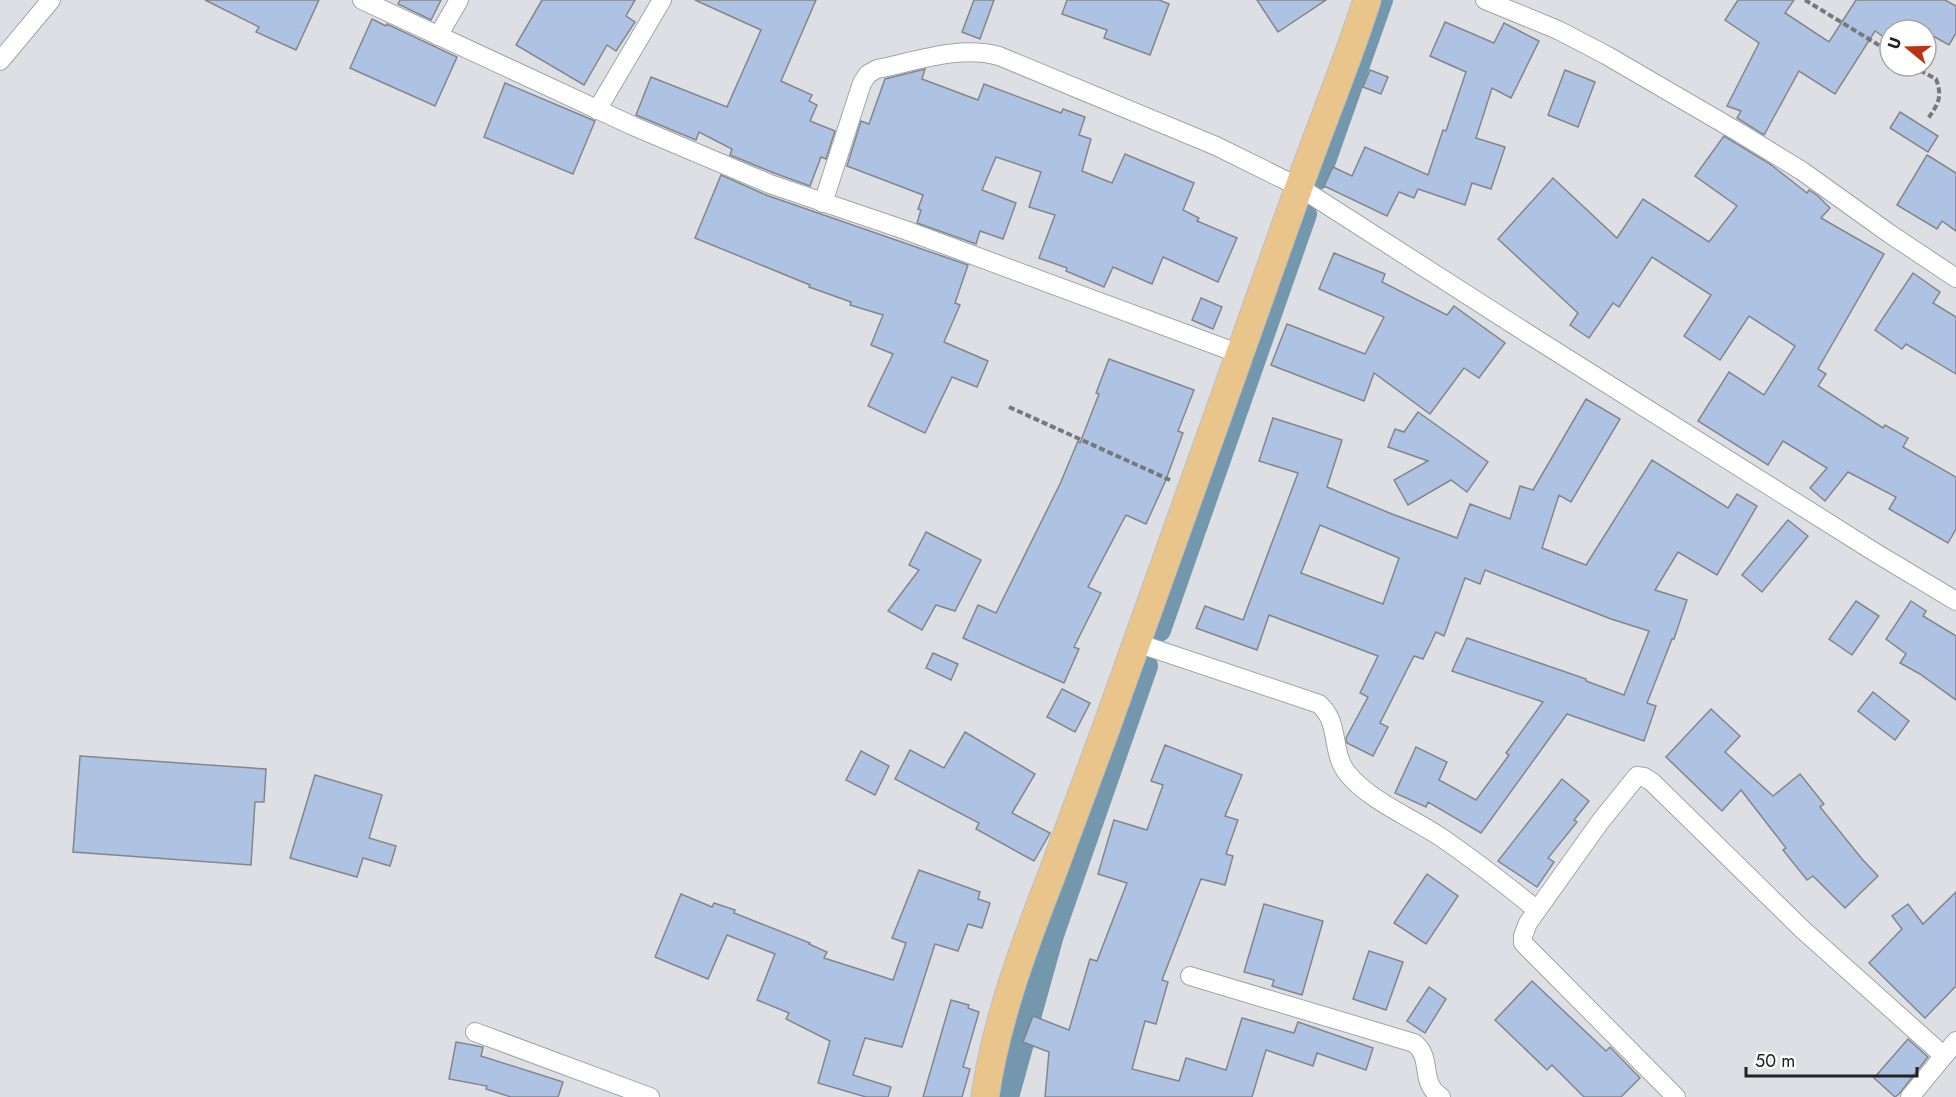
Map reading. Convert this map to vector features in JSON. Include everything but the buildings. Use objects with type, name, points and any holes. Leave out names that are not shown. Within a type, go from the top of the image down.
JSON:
[{"type":"main road","points":[[985,1097],[1001,1021],[1032,926],[1137,643],[1299,187],[1358,29],[1366,0]]},
{"type":"street","points":[[0,61],[51,0]]},
{"type":"street","points":[[362,0],[597,110],[770,184],[904,230],[1240,354]]},
{"type":"street","points":[[438,36],[459,0]]},
{"type":"street","points":[[597,110],[662,0]]},
{"type":"street","points":[[1485,0],[1568,35],[1711,116],[1802,171],[1956,278]]},
{"type":"street","points":[[823,203],[862,83],[868,74],[877,69],[964,52],[984,52],[1032,68],[1216,146],[1299,187],[1533,337],[1956,601]]},
{"type":"street","points":[[1137,643],[1319,704],[1329,715],[1334,728],[1338,755],[1346,773],[1363,789],[1464,853],[1537,910]]},
{"type":"street","points":[[1676,1097],[1523,943],[1528,923],[1637,776],[1652,782],[1802,929],[1944,1056]]},
{"type":"street","points":[[1190,976],[1414,1043],[1421,1048],[1425,1056],[1428,1084],[1441,1097]]},
{"type":"street","points":[[474,1032],[650,1097]]},
{"type":"street","points":[[1910,1097],[1956,1041]]},
{"type":"path","points":[[1805,0],[1878,45]]},
{"type":"path","points":[[1927,120],[1938,104],[1941,92],[1934,78]]},
{"type":"path","points":[[1010,407],[1192,490]]},
{"type":"waterway","points":[[1318,178],[1381,0]]},
{"type":"waterway","points":[[1159,630],[1305,214]]},
{"type":"waterway","points":[[1007,1097],[1052,935],[1146,666]]}]
